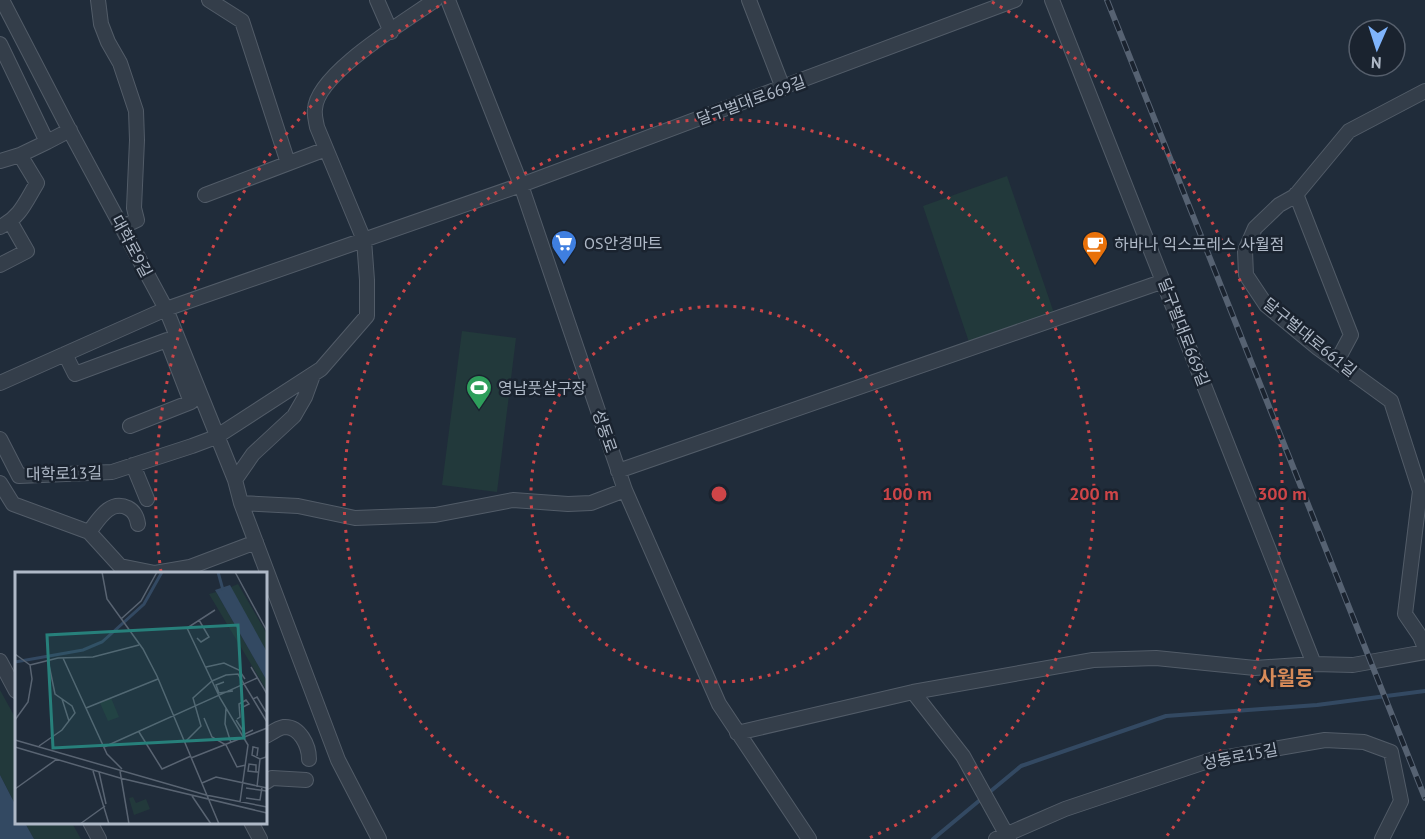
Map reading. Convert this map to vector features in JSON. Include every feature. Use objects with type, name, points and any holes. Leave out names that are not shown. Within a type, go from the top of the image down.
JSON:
[{"type":"street","name":"대학로9길","points":[[2,0],[166,309],[235,480],[241,502],[338,760],[379,839]]},
{"type":"street","points":[[98,0],[101,24],[120,63],[136,111],[138,140],[134,208],[137,220],[122,227]]},
{"type":"street","points":[[209,0],[242,21],[288,163]]},
{"type":"street","points":[[377,0],[391,32]]},
{"type":"street","points":[[235,480],[253,454],[294,416],[313,375],[321,369],[367,316],[364,240],[317,127],[315,107],[324,85],[346,63],[435,0]]},
{"type":"street","name":"성동로","points":[[448,0],[521,185],[625,490],[719,704],[809,839]]},
{"type":"street","points":[[749,0],[783,88]]},
{"type":"street","name":"달구벌대로669길","points":[[0,383],[166,309],[521,185],[1015,0]]},
{"type":"street","name":"달구벌대로669길","points":[[1052,0],[1314,664]]},
{"type":"street","points":[[0,44],[47,142]]},
{"type":"street","name":"달구벌대로661길","points":[[737,733],[913,692],[1093,660],[1156,658],[1255,668],[1314,664],[1353,665],[1425,650],[1420,636],[1405,614],[1420,491],[1391,400],[1266,305],[1246,275],[1245,251],[1255,228],[1279,205],[1296,194],[1349,131],[1425,91]]},
{"type":"street","points":[[0,161],[20,155],[70,130]]},
{"type":"street","points":[[205,195],[326,149]]},
{"type":"street","points":[[0,265],[27,251],[5,225],[18,216],[37,183],[20,155]]},
{"type":"street","points":[[1296,194],[1351,335],[1337,361]]},
{"type":"street","points":[[618,471],[1164,281]]},
{"type":"street","points":[[65,354],[75,375],[167,340],[191,402],[130,426]]},
{"type":"street","name":"대학로13길","points":[[0,439],[19,476],[112,472],[216,437],[313,375]]},
{"type":"street","points":[[133,465],[147,499]]},
{"type":"street","points":[[0,483],[13,504],[90,532],[120,566],[150,572]]},
{"type":"street","points":[[241,502],[298,506],[355,518],[435,515],[513,500],[568,504],[591,503],[625,490]]},
{"type":"street","points":[[90,532],[112,506],[131,509],[137,517],[138,524]]},
{"type":"street","points":[[161,572],[190,567],[256,542]]},
{"type":"street","points":[[0,661],[15,689]]},
{"type":"street","name":"성동로15길","points":[[913,692],[963,756],[1004,837],[1065,808],[1211,760],[1325,740],[1364,742],[1391,752],[1401,801],[1382,839]]},
{"type":"street","points":[[267,735],[282,727],[292,728],[305,742],[309,751],[309,759]]},
{"type":"street","points":[[267,781],[272,778],[306,780]]},
{"type":"street","points":[[91,824],[99,839]]},
{"type":"street","points":[[252,824],[260,839]]},
{"type":"green space","points":[[1007,176],[1056,319],[971,348],[923,206]]},
{"type":"green space","name":"영남풋살구장","points":[[462,331],[516,338],[497,492],[442,485]]},
{"type":"green space","points":[[0,690],[15,717],[15,804],[0,775]]},
{"type":"green space","points":[[26,824],[73,824],[81,839],[34,839]]},
{"type":"water","points":[[0,775],[15,804],[15,824],[26,824],[34,839],[0,839]]},
{"type":"waterway","points":[[933,839],[1021,766],[1166,716],[1317,705],[1425,691]]},
{"type":"railway","points":[[1107,0],[1425,798]]},
{"type":"place","name":"OS안경마트","points":[[564,266]]},
{"type":"place","name":"하바나 익스프레스 사월점","points":[[1095,267]]},
{"type":"place","name":"영남풋살구장","points":[[479,411]]},
{"type":"district","name":"사월동","points":[[1286,678]]}]
